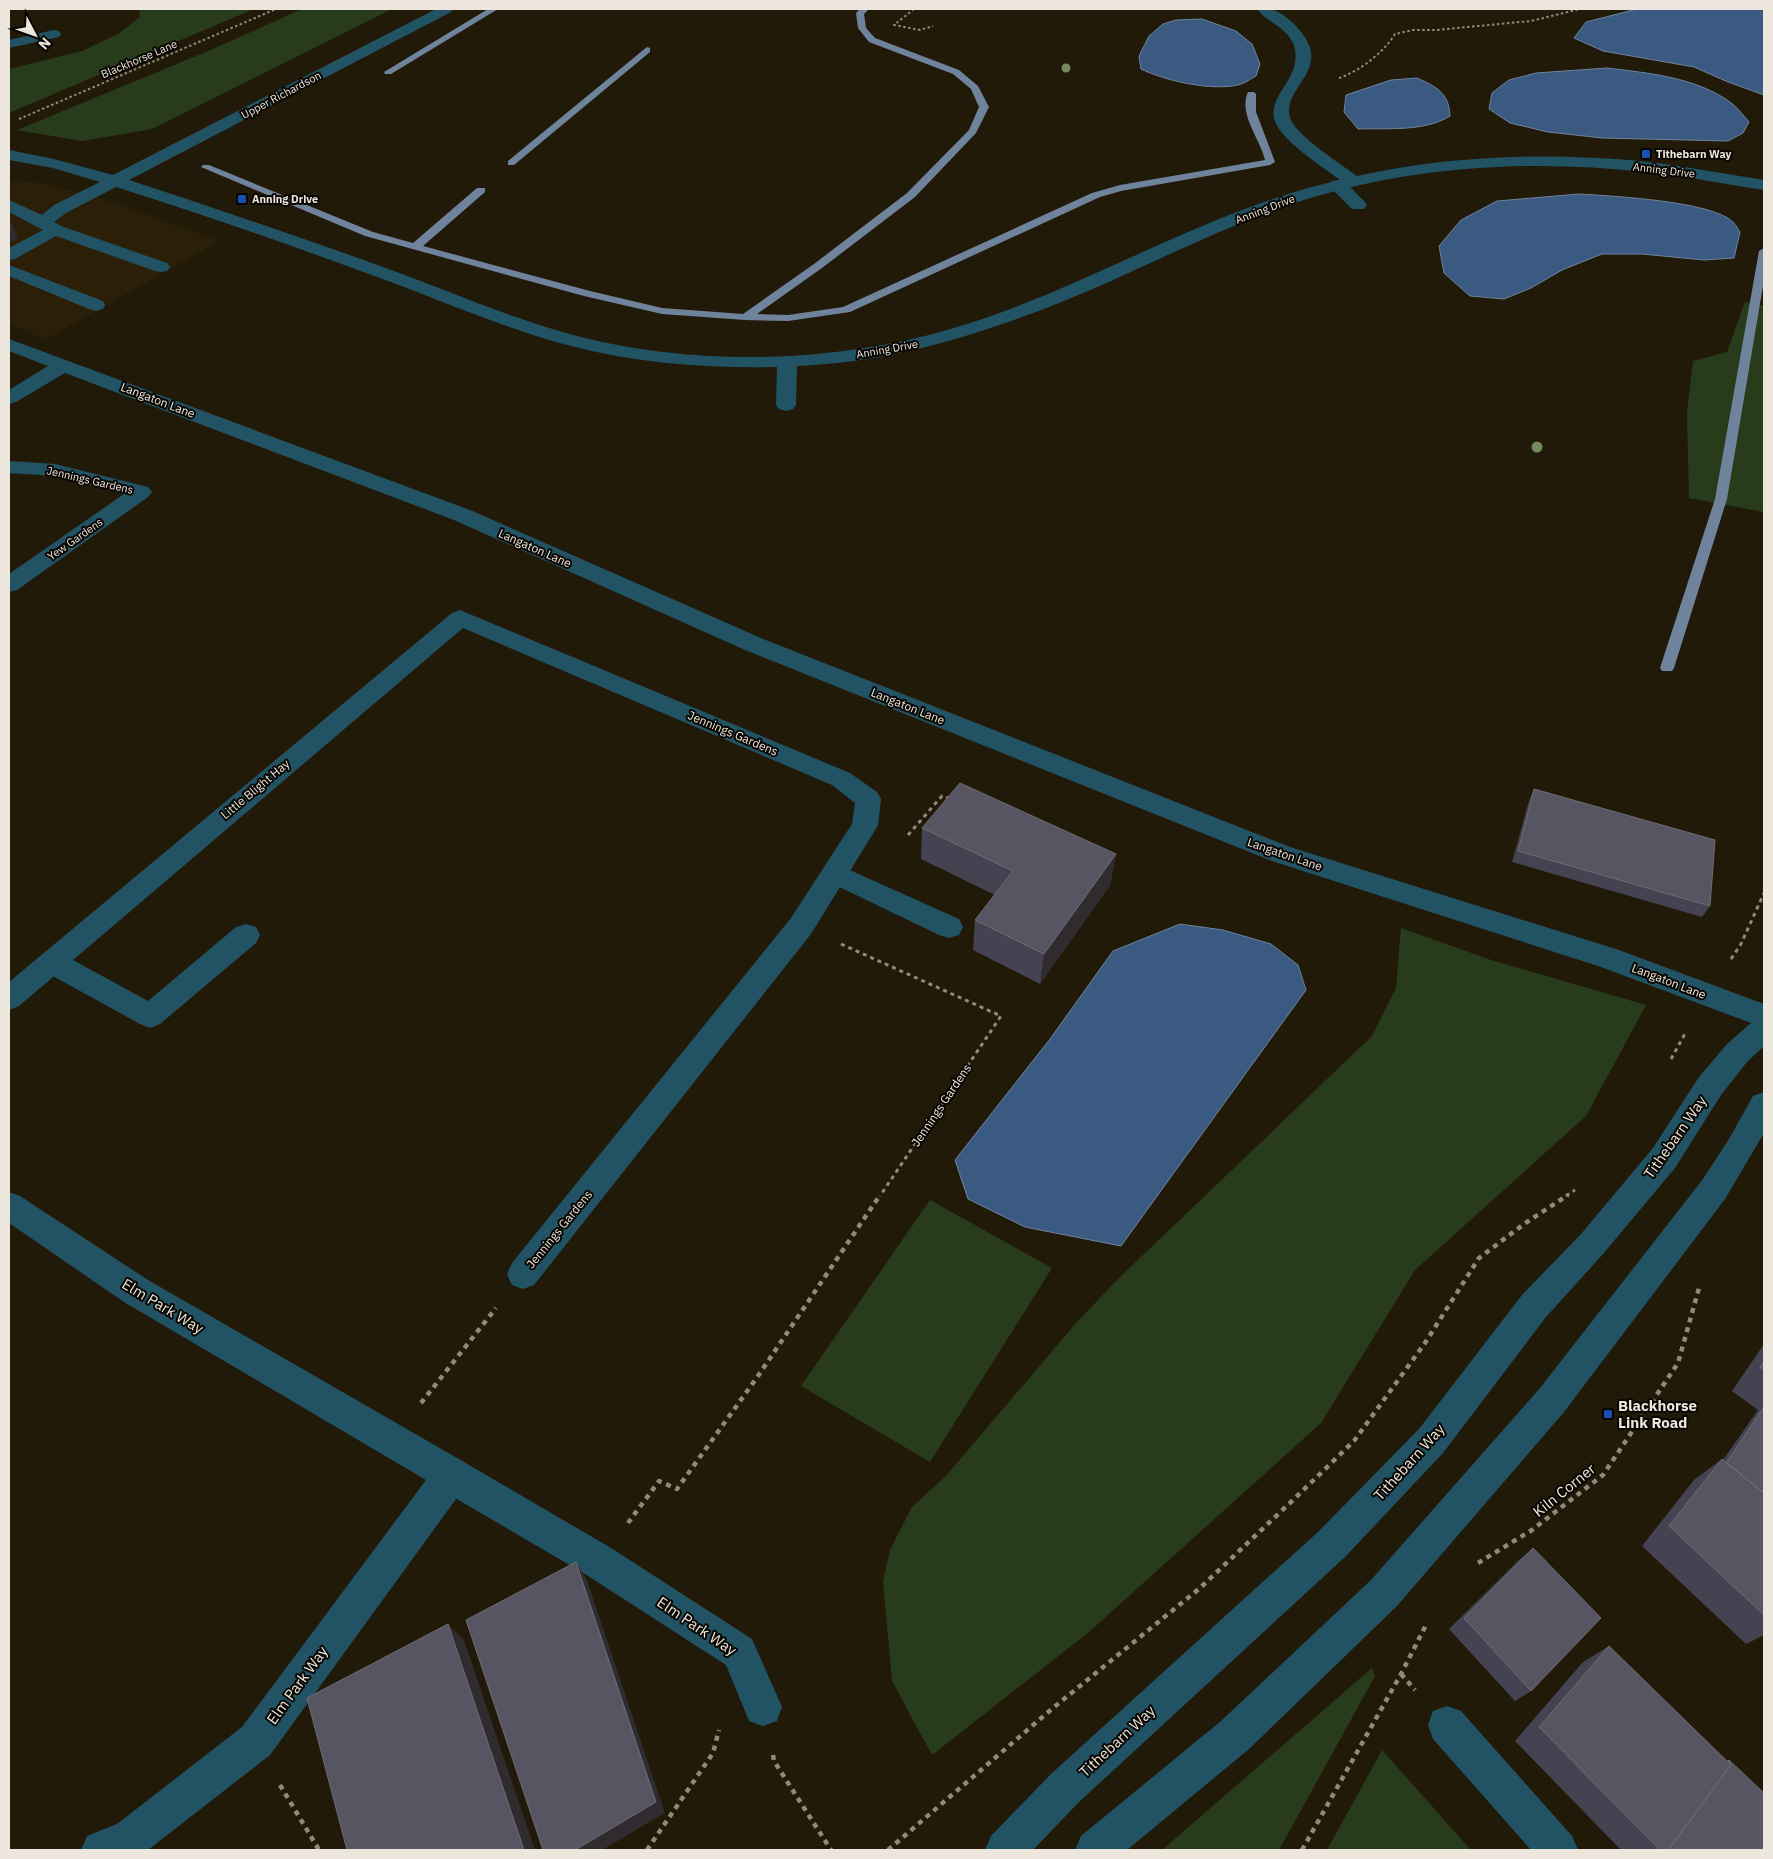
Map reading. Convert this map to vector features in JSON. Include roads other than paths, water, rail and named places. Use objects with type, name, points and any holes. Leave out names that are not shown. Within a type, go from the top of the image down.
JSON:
[{"type":"street","name":"Upper Richardson","points":[[9,255],[49,226],[60,210],[446,9]]},
{"type":"street","points":[[1264,9],[1291,28],[1303,48],[1303,64],[1299,75],[1288,91],[1282,118],[1297,138],[1322,158],[1346,183],[1358,205]]},
{"type":"street","points":[[9,44],[54,34]]},
{"type":"street","name":"Anning Drive","points":[[9,155],[61,164],[116,181],[324,251],[537,329],[598,347],[661,357],[713,362],[787,362],[860,355],[933,341],[1028,309],[1258,210],[1346,183],[1418,169],[1483,164],[1558,162],[1629,166],[1764,185]]},
{"type":"street","points":[[9,205],[49,226],[161,267]]},
{"type":"street","points":[[9,270],[96,305]]},
{"type":"street","name":"Langaton Lane","points":[[9,345],[462,515],[753,644],[1281,854],[1609,958],[1764,1016]]},
{"type":"street","points":[[786,405],[787,362]]},
{"type":"street","points":[[9,398],[64,365]]},
{"type":"street","name":"Jennings Gardens","points":[[9,467],[55,470],[141,492]]},
{"type":"street","name":"Yew Gardens","points":[[9,585],[141,492]]},
{"type":"street","name":"Jennings Gardens","points":[[460,618],[841,779],[868,799],[865,824],[802,926],[523,1274]]},
{"type":"street","name":"Little Blight Hay","points":[[9,998],[460,618]]},
{"type":"street","points":[[834,873],[948,927]]},
{"type":"street","points":[[52,962],[150,1016],[246,935]]},
{"type":"street","name":"Tithebarn Way","points":[[1005,1850],[1066,1788],[1332,1544],[1431,1441],[1534,1306],[1592,1244],[1664,1158],[1710,1086],[1737,1053],[1764,1029]]},
{"type":"street","points":[[1095,1850],[1235,1735],[1384,1593],[1552,1400],[1714,1189],[1740,1149],[1764,1105]]},
{"type":"street","name":"Elm Park Way","points":[[9,1206],[136,1291],[598,1562],[739,1652],[763,1707]]},
{"type":"street","name":"Elm Park Way","points":[[101,1850],[130,1839],[256,1741],[450,1476]]},
{"type":"street","points":[[1448,1725],[1558,1850]]},
{"type":"water","points":[[1637,9],[1764,9],[1764,95],[1694,67],[1603,51],[1574,38],[1586,22]]},
{"type":"water","points":[[1202,19],[1236,31],[1252,44],[1260,64],[1256,76],[1245,83],[1227,87],[1215,87],[1176,81],[1141,69],[1139,56],[1149,36],[1163,24],[1176,20]]},
{"type":"water","points":[[1607,68],[1671,78],[1702,87],[1730,102],[1749,122],[1743,133],[1728,141],[1602,138],[1548,132],[1510,123],[1489,109],[1492,93],[1509,80],[1536,73]]},
{"type":"water","points":[[1417,78],[1441,92],[1447,102],[1450,116],[1429,125],[1417,127],[1358,129],[1344,112],[1346,95],[1391,80]]},
{"type":"water","points":[[1579,194],[1683,204],[1722,215],[1733,222],[1740,232],[1734,258],[1704,260],[1642,254],[1602,254],[1562,270],[1531,288],[1504,299],[1470,296],[1444,273],[1439,246],[1461,220],[1497,201]]},
{"type":"water","points":[[1180,924],[1223,930],[1271,944],[1298,965],[1306,990],[1121,1246],[1025,1227],[968,1199],[955,1160],[1050,1039],[1113,951]]},
{"type":"waterway","points":[[388,72],[494,9]]},
{"type":"waterway","points":[[745,317],[818,266],[911,195],[973,131],[984,107],[975,88],[956,72],[872,40],[862,28],[860,13],[865,9]]},
{"type":"waterway","points":[[511,163],[647,50]]},
{"type":"waterway","points":[[745,317],[788,318],[846,310],[1096,195],[1120,188],[1270,162],[1265,144],[1251,112],[1251,94]]},
{"type":"waterway","points":[[206,167],[369,234],[588,294],[662,311],[745,317]]},
{"type":"waterway","points":[[416,246],[481,190]]},
{"type":"waterway","points":[[1667,668],[1721,499],[1764,251]]},
{"type":"place","name":"Tithebarn Way","points":[[1646,154]]},
{"type":"place","name":"Anning Drive","points":[[242,199]]},
{"type":"place","name":"Blackhorse Link Road","points":[[1608,1414]]}]
